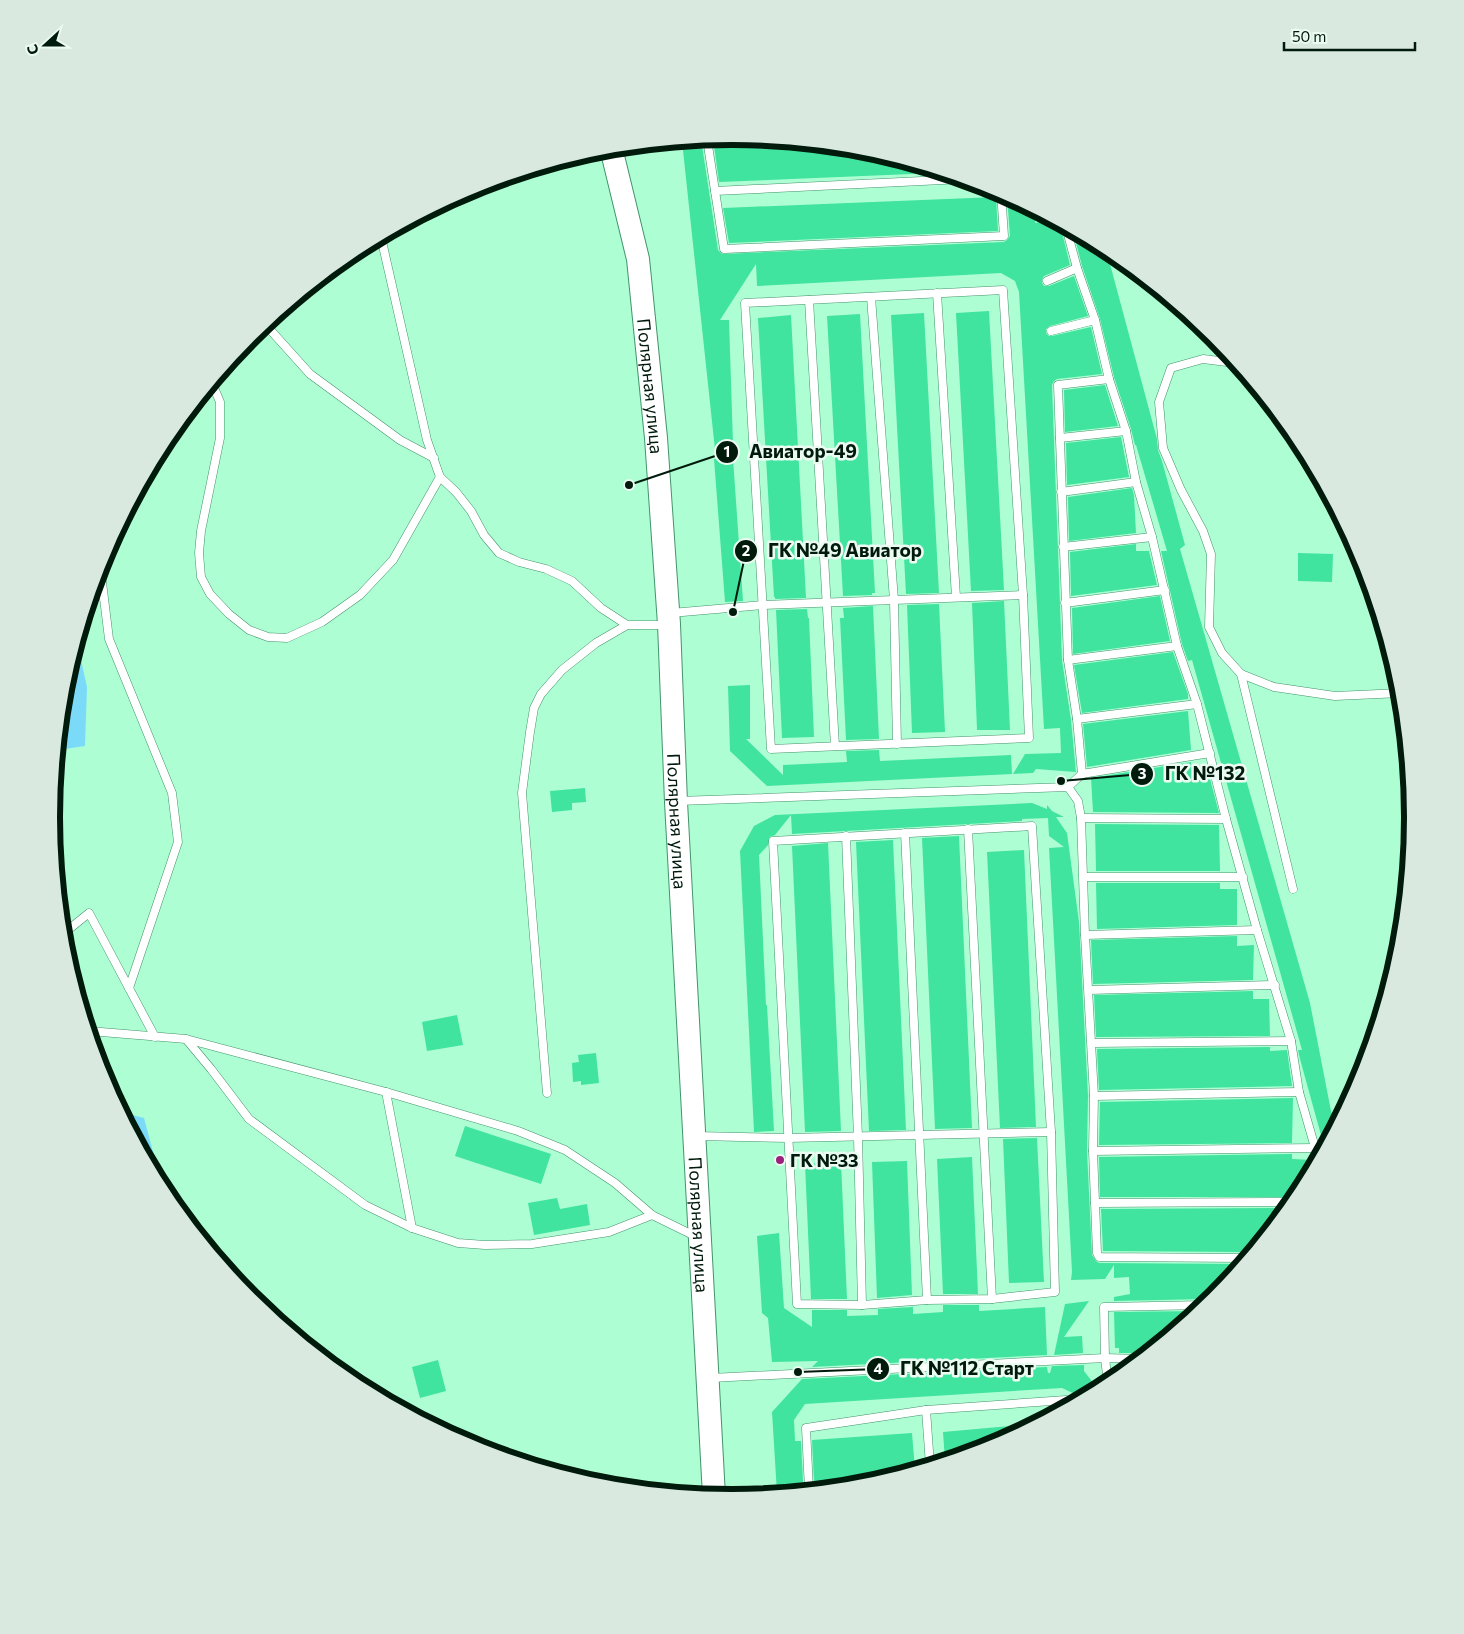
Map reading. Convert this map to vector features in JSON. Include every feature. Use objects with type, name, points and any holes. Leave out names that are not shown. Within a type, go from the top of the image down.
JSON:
[{"type":"main road","name":"Полярная улица","points":[[613,156],[638,259],[656,438],[668,619],[706,1378],[713,1489]]},
{"type":"lane","points":[[708,146],[724,249],[1004,236],[1002,202]]},
{"type":"lane","points":[[715,192],[945,180]]},
{"type":"lane","points":[[1068,235],[1095,320],[1126,431],[1136,482],[1152,537],[1177,646],[1197,704],[1226,819],[1291,1041],[1299,1092],[1315,1148],[1093,1152]]},
{"type":"lane","points":[[382,243],[427,440],[440,477],[471,510],[484,535],[499,553],[518,562],[546,570],[572,581],[600,608],[627,625]]},
{"type":"lane","points":[[1047,280],[1077,268]]},
{"type":"lane","points":[[1003,290],[1023,595],[1029,738],[771,749],[745,303],[871,297],[1003,290]]},
{"type":"lane","points":[[936,294],[956,597]]},
{"type":"lane","points":[[871,297],[894,600],[897,744]]},
{"type":"lane","points":[[809,300],[835,746]]},
{"type":"lane","points":[[1051,331],[1095,320]]},
{"type":"lane","points":[[270,330],[310,374],[400,440],[434,458]]},
{"type":"lane","points":[[1226,362],[1202,359],[1171,368],[1159,402],[1163,448],[1180,490],[1204,531],[1211,554],[1209,627],[1222,653],[1241,674],[1274,687],[1335,696],[1392,693]]},
{"type":"lane","points":[[1082,774],[1077,719],[1068,660],[1058,385],[1110,379]]},
{"type":"lane","points":[[215,389],[220,402],[220,438],[201,532],[199,553],[202,577],[210,594],[229,614],[249,630],[268,637],[287,638],[322,622],[360,595],[393,560],[440,477]]},
{"type":"lane","points":[[1060,438],[1126,431]]},
{"type":"lane","points":[[1061,492],[1136,482]]},
{"type":"lane","points":[[1063,547],[1152,537]]},
{"type":"lane","points":[[102,584],[109,639],[172,793],[178,842],[129,988]]},
{"type":"lane","points":[[1065,604],[1165,590]]},
{"type":"lane","points":[[547,1093],[522,794],[534,708],[541,694],[562,670],[596,643],[627,625],[763,605],[1023,595]]},
{"type":"lane","points":[[1068,660],[1177,646]]},
{"type":"lane","points":[[1241,674],[1293,889]]},
{"type":"lane","points":[[1077,719],[1197,704]]},
{"type":"lane","points":[[676,802],[1068,787],[1082,774],[1210,753]]},
{"type":"lane","points":[[1068,787],[1078,801],[1082,818],[1085,935],[1094,1096],[1093,1152],[1097,1254],[1099,1257],[1239,1258]]},
{"type":"lane","points":[[1082,818],[1226,819]]},
{"type":"lane","points":[[1032,826],[1051,1132],[1055,1292],[992,1299],[862,1304],[797,1304],[773,841],[905,833],[1032,826]]},
{"type":"lane","points":[[968,829],[992,1299]]},
{"type":"lane","points":[[905,833],[927,1300]]},
{"type":"lane","points":[[846,836],[858,1137],[862,1304]]},
{"type":"lane","points":[[1084,877],[1243,877]]},
{"type":"lane","points":[[70,928],[89,913],[155,1037]]},
{"type":"lane","points":[[1085,935],[1257,930]]},
{"type":"lane","points":[[1089,990],[1275,985]]},
{"type":"lane","points":[[96,1032],[186,1039],[386,1092],[518,1130],[565,1150],[615,1183],[652,1215],[699,1238]]},
{"type":"lane","points":[[186,1039],[248,1119],[366,1205],[412,1228],[458,1243],[484,1245],[532,1244],[609,1232],[652,1215]]},
{"type":"lane","points":[[1092,1043],[1291,1041]]},
{"type":"lane","points":[[386,1092],[412,1228]]},
{"type":"lane","points":[[1094,1096],[1299,1092]]},
{"type":"lane","points":[[694,1136],[788,1138],[1051,1132]]},
{"type":"lane","points":[[1096,1203],[1282,1202]]},
{"type":"lane","points":[[1107,1375],[1104,1307],[1193,1305]]},
{"type":"lane","points":[[706,1378],[1105,1358],[1129,1359]]},
{"type":"lane","points":[[809,1484],[806,1428],[926,1410],[1066,1400]]},
{"type":"lane","points":[[926,1410],[930,1459]]},
{"type":"water","points":[[80,656],[87,687],[85,746],[64,749],[73,686]]},
{"type":"water","points":[[129,1114],[144,1118],[156,1162]]},
{"type":"building","points":[[702,146],[718,250],[722,254],[1004,242],[1010,236],[1008,204],[1035,217],[1035,223],[1043,222],[1062,232],[1070,265],[1044,276],[1042,283],[1044,286],[1049,286],[1074,276],[1088,316],[1050,326],[1046,329],[1046,333],[1052,336],[1091,327],[1102,374],[1057,379],[1052,385],[1062,660],[1076,772],[1036,769],[1033,773],[1013,774],[1025,754],[1061,753],[1060,728],[1044,729],[1019,292],[1015,281],[1001,273],[757,286],[756,264],[720,320],[729,320],[732,444],[743,601],[725,602],[714,459],[716,459],[683,147]]},
{"type":"building","points":[[714,146],[776,146],[820,151],[863,158],[924,173],[719,182]]},
{"type":"building","points":[[992,197],[996,199],[998,231],[729,243],[723,208]]},
{"type":"building","points":[[1075,239],[1109,261],[1157,439],[1158,450],[1185,545],[1180,549],[1310,1003],[1333,1117],[1322,1138],[1298,1050],[1302,1050],[1192,660],[1188,661],[1182,644],[1161,551],[1167,551],[1114,377],[1100,319]]},
{"type":"building","points":[[989,311],[1004,590],[971,591],[956,313]]},
{"type":"building","points":[[924,313],[939,593],[906,594],[891,315]]},
{"type":"building","points":[[860,314],[875,593],[872,593],[872,595],[843,596],[827,316]]},
{"type":"building","points":[[791,315],[806,598],[775,599],[758,318]]},
{"type":"building","points":[[1105,385],[1118,426],[1065,432],[1064,390]]},
{"type":"building","points":[[1121,437],[1129,477],[1067,485],[1066,443]]},
{"type":"building","points":[[1132,488],[1136,533],[1069,541],[1068,497]]},
{"type":"building","points":[[1136,544],[1136,551],[1149,551],[1157,585],[1071,596],[1070,552]]},
{"type":"building","points":[[1298,553],[1333,554],[1332,582],[1298,581]]},
{"type":"building","points":[[1160,596],[1170,641],[1073,654],[1072,608]]},
{"type":"building","points":[[1004,601],[1010,730],[977,730],[972,603]]},
{"type":"building","points":[[939,604],[945,732],[912,733],[907,605]]},
{"type":"building","points":[[873,606],[879,739],[846,740],[840,618],[844,618],[843,608]]},
{"type":"building","points":[[807,609],[809,618],[814,737],[782,738],[776,610]]},
{"type":"building","points":[[1173,652],[1188,694],[1188,699],[1082,713],[1074,665]]},
{"type":"building","points":[[750,685],[750,739],[746,739],[783,775],[783,765],[847,762],[846,751],[879,750],[880,761],[1011,755],[1012,774],[767,786],[730,751],[728,686]]},
{"type":"building","points":[[1188,711],[1191,750],[1087,767],[1083,724]]},
{"type":"building","points":[[1191,762],[1192,772],[1208,771],[1219,813],[1093,812],[1091,778]]},
{"type":"building","points":[[585,788],[586,802],[572,803],[572,810],[552,812],[550,791]]},
{"type":"building","points":[[1032,803],[1047,809],[1047,805],[1052,811],[1064,817],[1056,817],[1067,833],[1079,922],[1088,1096],[1087,1151],[1092,1255],[1099,1263],[1233,1264],[1199,1299],[1114,1301],[1114,1297],[1130,1294],[1129,1277],[1114,1278],[1114,1265],[1105,1279],[1071,1280],[1049,848],[1064,847],[1049,836],[1048,818],[792,834],[791,815],[775,835],[770,837],[768,845],[759,855],[774,1131],[754,1132],[740,851],[754,826],[775,815]]},
{"type":"building","points":[[1095,824],[1219,825],[1220,871],[1096,871]]},
{"type":"building","points":[[959,836],[972,1128],[935,1129],[922,838]]},
{"type":"building","points":[[893,840],[906,1130],[869,1131],[856,842]]},
{"type":"building","points":[[828,843],[841,1131],[805,1132],[792,846]]},
{"type":"building","points":[[1024,850],[1036,1127],[1000,1128],[987,852]]},
{"type":"building","points":[[1096,883],[1220,883],[1220,889],[1237,889],[1237,925],[1097,929]]},
{"type":"building","points":[[1237,936],[1237,946],[1254,945],[1253,980],[1093,984],[1091,940]]},
{"type":"building","points":[[1253,991],[1253,999],[1269,999],[1270,1036],[1096,1037],[1094,995]]},
{"type":"building","points":[[457,1015],[463,1045],[427,1051],[422,1022]]},
{"type":"building","points":[[1270,1047],[1270,1051],[1287,1050],[1292,1086],[1099,1090],[1097,1049]]},
{"type":"building","points":[[596,1053],[599,1083],[581,1085],[581,1081],[573,1082],[572,1063],[579,1062],[578,1055]]},
{"type":"building","points":[[1293,1098],[1292,1143],[1099,1145],[1100,1102]]},
{"type":"building","points":[[465,1126],[551,1154],[541,1184],[455,1156]]},
{"type":"building","points":[[1037,1138],[1044,1282],[1009,1283],[1003,1139]]},
{"type":"building","points":[[1292,1154],[1292,1159],[1310,1160],[1286,1197],[1100,1197],[1099,1157]]},
{"type":"building","points":[[972,1157],[978,1294],[943,1294],[937,1159]]},
{"type":"building","points":[[907,1161],[912,1295],[877,1298],[872,1162]]},
{"type":"building","points":[[841,1162],[847,1299],[811,1299],[805,1164]]},
{"type":"building","points":[[557,1198],[560,1209],[587,1204],[590,1225],[534,1235],[528,1203]]},
{"type":"building","points":[[1278,1208],[1244,1252],[1103,1251],[1101,1209]]},
{"type":"building","points":[[779,1233],[784,1308],[812,1327],[812,1310],[847,1310],[847,1316],[878,1315],[878,1309],[913,1307],[913,1314],[943,1312],[943,1305],[979,1305],[979,1311],[1045,1307],[1047,1355],[812,1367],[818,1361],[772,1362],[768,1318],[762,1313],[757,1236]]},
{"type":"building","points":[[1089,1301],[1064,1337],[1082,1336],[1083,1353],[1054,1355],[1065,1304]]},
{"type":"building","points":[[1187,1311],[1137,1353],[1119,1353],[1119,1348],[1115,1348],[1114,1312]]},
{"type":"building","points":[[438,1360],[446,1391],[420,1398],[412,1367]]},
{"type":"building","points":[[1084,1365],[1084,1371],[1093,1383],[1075,1394],[1062,1388],[805,1404],[794,1420],[795,1441],[801,1441],[803,1482],[798,1483],[798,1486],[777,1488],[772,1412],[802,1379],[1047,1367],[1048,1373],[1050,1373],[1052,1366]]},
{"type":"building","points":[[1017,1425],[945,1454],[943,1432]]},
{"type":"building","points":[[912,1433],[914,1463],[863,1476],[814,1482],[812,1440]]},
{"type":"place","name":"Авиатор-49","points":[[629,485]]},
{"type":"place","name":"ГК №49 Авиатор","points":[[733,612]]},
{"type":"place","name":"ГК №132","points":[[1061,781]]},
{"type":"place","name":"ГК №33","points":[[780,1160]]},
{"type":"place","name":"ГК №112 Старт","points":[[798,1372]]}]
